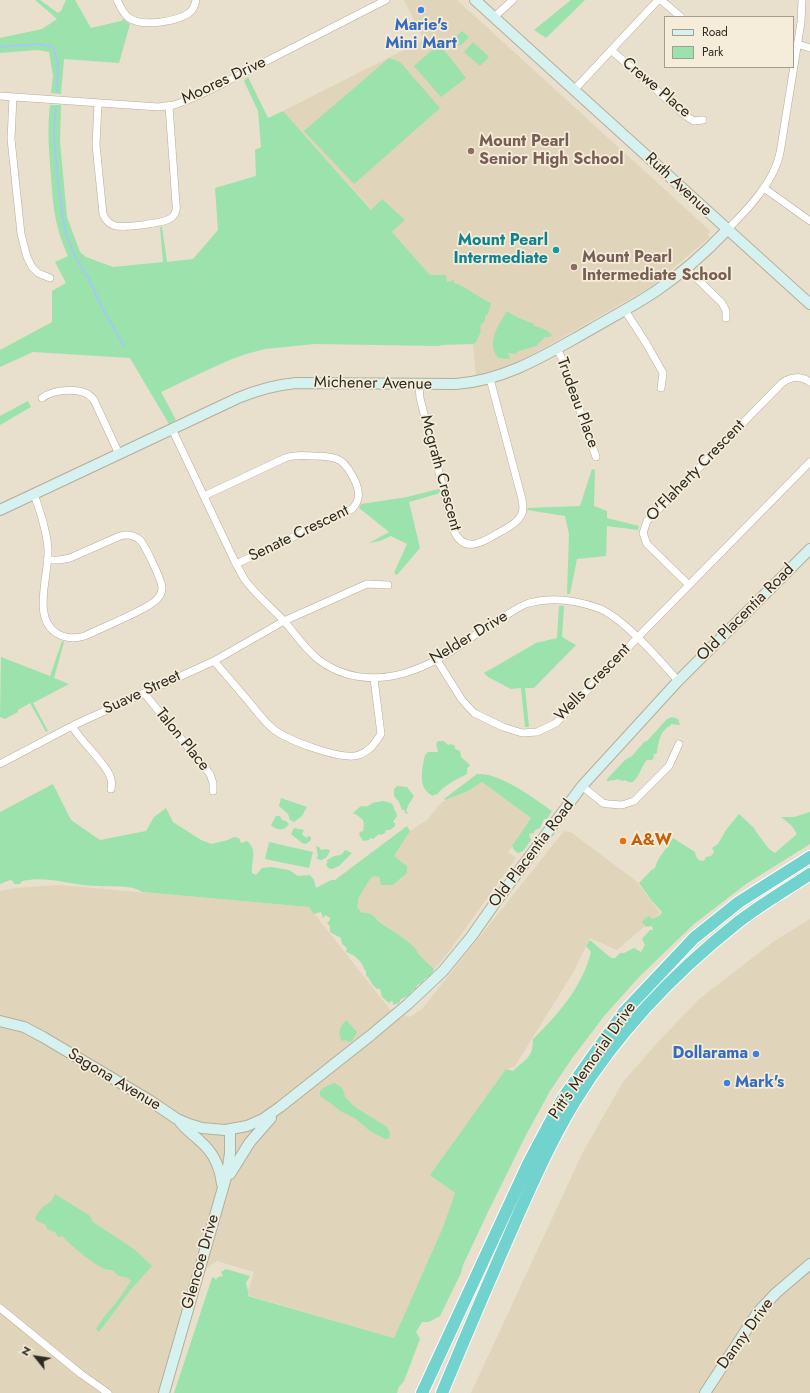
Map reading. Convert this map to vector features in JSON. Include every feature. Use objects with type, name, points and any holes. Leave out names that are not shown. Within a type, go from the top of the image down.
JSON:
[{"type":"highway","name":"Pitt's Memorial Drive","points":[[422,1393],[532,1155],[563,1098],[624,1012],[694,938],[739,902],[810,857]]},
{"type":"highway","name":"Pitt's Memorial Drive","points":[[442,1393],[542,1161],[574,1102],[602,1061],[632,1023],[675,976],[705,949],[738,922],[810,874]]},
{"type":"main road","name":"Ruth Avenue","points":[[475,0],[810,304]]},
{"type":"main road","name":"Michener Avenue","points":[[0,510],[246,395],[272,386],[301,383],[419,385],[460,384],[490,378],[518,369],[654,292],[686,268],[727,230]]},
{"type":"main road","name":"Old Placentia Road","points":[[230,1130],[258,1122],[280,1107],[382,1026],[443,972],[471,937],[582,786],[678,681],[810,549]]},
{"type":"main road","name":"Sagona Avenue","points":[[0,1022],[24,1027],[43,1037],[148,1100],[176,1119],[202,1128],[230,1130]]},
{"type":"main road","points":[[223,1188],[243,1151],[253,1137],[280,1107]]},
{"type":"main road","points":[[176,1119],[203,1143],[212,1154],[220,1172],[223,1188]]},
{"type":"main road","name":"Glencoe Drive","points":[[164,1393],[223,1188],[229,1160],[230,1130]]},
{"type":"main road","name":"Danny Drive","points":[[705,1393],[758,1312],[776,1293],[810,1264]]},
{"type":"street","points":[[117,0],[123,12],[129,18],[137,22],[149,23],[164,22],[184,16],[193,9],[196,0]]},
{"type":"street","name":"Moores Drive","points":[[0,96],[153,107],[169,106],[186,101],[204,93],[386,0]]},
{"type":"street","points":[[494,17],[513,0]]},
{"type":"street","points":[[574,90],[660,0],[680,16]]},
{"type":"street","points":[[727,230],[764,188],[774,172],[780,153],[798,44],[802,0]]},
{"type":"street","points":[[798,44],[810,48]]},
{"type":"street","name":"Crewe Place","points":[[611,50],[686,116],[694,120],[703,120]]},
{"type":"street","points":[[13,97],[11,139],[21,234],[27,257],[32,267],[38,273],[50,278]]},
{"type":"street","points":[[98,103],[96,145],[103,214],[109,223],[120,227],[164,222],[171,218],[176,212],[169,106]]},
{"type":"street","points":[[764,188],[810,220]]},
{"type":"street","points":[[686,268],[722,303],[726,311],[726,318]]},
{"type":"street","points":[[624,309],[646,342],[663,374],[661,388]]},
{"type":"street","name":"Trudeau Place","points":[[557,348],[596,457]]},
{"type":"street","name":"O'Flaherty Crescent","points":[[689,586],[647,544],[643,533],[646,521],[785,380],[796,377],[810,382]]},
{"type":"street","name":"Mcgrath Crescent","points":[[419,385],[420,398],[454,531],[462,541],[472,545],[481,543],[513,524],[521,516],[523,508],[522,499],[490,378]]},
{"type":"street","points":[[42,398],[50,392],[60,390],[88,394],[94,400],[119,454]]},
{"type":"street","name":"Nelder Drive","points":[[172,429],[245,580],[319,660],[332,668],[350,676],[374,679],[405,673],[437,660],[491,624],[528,603],[551,599],[568,600],[598,608],[614,618],[678,681]]},
{"type":"street","name":"Senate Crescent","points":[[204,496],[285,458],[294,456],[333,457],[341,461],[350,470],[359,493],[357,503],[352,509],[236,564]]},
{"type":"street","points":[[636,638],[810,462]]},
{"type":"street","points":[[34,494],[47,541],[48,560],[43,605],[44,616],[52,629],[64,637],[76,638],[85,636],[152,605],[158,599],[162,591],[161,582],[145,547],[140,540],[132,535],[124,534],[70,558],[48,560]]},
{"type":"street","name":"Suave Street","points":[[0,764],[72,726],[214,661],[284,621],[367,584],[388,585]]},
{"type":"street","name":"Wells Crescent","points":[[437,660],[462,700],[474,712],[503,727],[522,733],[538,732],[556,723],[636,638]]},
{"type":"street","points":[[214,661],[264,720],[275,730],[296,742],[342,756],[358,756],[371,748],[381,734],[374,679]]},
{"type":"street","name":"Talon Place","points":[[144,693],[210,774],[213,782],[213,791]]},
{"type":"street","points":[[72,726],[108,772],[111,780],[111,789]]},
{"type":"street","points":[[582,786],[603,803],[613,805],[628,804],[634,801],[669,766],[679,744]]},
{"type":"street","points":[[0,1308],[81,1374],[108,1393]]},
{"type":"shaded area","name":"Mount Pearl Senior High School","points":[[404,0],[457,0],[708,229],[710,231],[708,235],[710,237],[652,286],[526,358],[502,368],[476,375],[473,344],[430,275],[392,232],[404,220],[372,210],[283,111],[424,40]]},
{"type":"shaded area","points":[[482,782],[531,818],[508,852],[516,858],[447,954],[434,969],[374,916],[362,913],[357,907],[358,899],[370,879],[374,876],[379,877],[379,880],[387,884],[393,885],[401,879],[407,866],[394,856],[410,831],[427,820],[442,802],[468,791]]},
{"type":"shaded area","points":[[564,831],[572,833],[636,881],[660,913],[617,950],[590,938],[574,971],[515,1066],[506,1070],[430,1175],[455,1193],[443,1227],[394,1338],[247,1295],[254,1272],[217,1261],[204,1270],[169,1393],[0,1393],[0,891],[16,888],[59,885],[309,907],[392,1012],[410,1017],[422,1009]]},
{"type":"shaded area","points":[[810,919],[810,1393],[471,1393],[583,1152],[623,1082],[698,1000],[773,942]]},
{"type":"green space","points":[[35,0],[40,0],[58,13],[61,11],[66,0],[75,0],[91,28],[121,21],[123,19],[130,24],[119,63],[64,59],[61,94],[51,93],[53,76],[49,52],[38,50],[0,53],[0,38],[42,29],[57,19]]},
{"type":"green space","points":[[571,0],[585,0],[546,38],[534,30]]},
{"type":"green space","points":[[462,31],[469,37],[460,46],[453,40]]},
{"type":"green space","points":[[473,42],[489,57],[480,66],[464,52]]},
{"type":"green space","points":[[439,44],[466,78],[441,97],[414,66]]},
{"type":"green space","points":[[389,58],[400,62],[440,108],[354,184],[304,131]]},
{"type":"green space","points":[[248,77],[268,118],[283,111],[371,210],[382,199],[405,220],[392,232],[430,275],[446,275],[447,282],[454,280],[454,283],[464,287],[491,303],[476,342],[473,344],[440,346],[314,344],[265,349],[246,354],[161,392],[176,420],[169,424],[130,358],[33,352],[0,367],[0,350],[52,322],[52,291],[66,283],[55,262],[68,256],[57,226],[54,207],[49,140],[50,105],[61,105],[60,142],[67,217],[80,252],[86,257],[113,267],[163,262],[160,227],[162,227],[167,262],[193,259],[218,230],[215,188],[256,176],[255,150],[261,147],[258,111],[244,81]]},
{"type":"green space","points":[[507,311],[533,323],[534,326],[548,331],[552,335],[545,337],[536,346],[519,351],[515,354],[508,353],[510,359],[498,358],[493,346],[493,340],[497,328]]},
{"type":"green space","points":[[28,401],[31,407],[0,425],[0,416]]},
{"type":"green space","points":[[592,469],[595,470],[594,506],[607,511],[607,518],[639,526],[638,530],[607,526],[606,556],[577,559],[570,594],[567,594],[569,534],[565,516],[527,510],[528,508],[580,506]]},
{"type":"green space","points":[[439,489],[440,493],[409,502],[420,548],[397,575],[394,573],[407,544],[391,536],[380,541],[369,543],[389,532],[359,508],[361,504],[407,497]]},
{"type":"green space","points":[[559,606],[564,606],[562,637],[576,645],[534,688],[525,688],[529,727],[525,727],[521,688],[511,689],[488,677],[484,673],[536,643],[557,638]]},
{"type":"green space","points":[[62,641],[64,642],[54,678],[69,684],[33,703],[48,731],[46,732],[30,703],[5,719],[0,717],[1,657],[50,676]]},
{"type":"green space","points":[[672,717],[678,719],[680,725],[671,724],[664,731],[660,738],[657,753],[653,755],[654,757],[652,760],[647,760],[634,781],[630,782],[617,779],[607,781],[607,779],[625,760],[632,756],[667,719]]},
{"type":"green space","points":[[438,741],[444,741],[448,745],[451,744],[455,746],[455,749],[460,751],[461,757],[470,765],[467,768],[467,774],[450,783],[437,795],[435,794],[433,796],[428,793],[425,788],[422,772],[425,755],[428,752],[438,752],[436,744]]},
{"type":"green space","points":[[477,774],[486,774],[506,781],[552,811],[547,819],[544,819],[540,828],[535,830],[534,833],[529,834],[531,840],[523,851],[518,853],[512,846],[531,818],[482,782],[468,791],[446,800],[444,799]]},
{"type":"green space","points":[[53,784],[71,820],[100,840],[146,831],[154,817],[166,808],[173,822],[201,840],[211,844],[234,837],[239,838],[241,843],[247,841],[253,852],[252,873],[256,875],[262,868],[271,867],[289,870],[298,876],[310,875],[314,880],[316,888],[331,880],[335,880],[407,826],[410,831],[394,856],[407,866],[407,873],[393,885],[381,885],[379,877],[374,876],[370,879],[358,899],[357,907],[362,913],[368,913],[374,916],[413,946],[419,955],[434,969],[430,975],[424,979],[423,983],[418,984],[416,989],[413,990],[408,996],[401,999],[399,1003],[393,1005],[393,1002],[391,1001],[389,1003],[382,997],[380,989],[377,989],[366,976],[366,971],[363,965],[355,956],[346,952],[347,948],[342,944],[341,938],[330,932],[330,926],[327,923],[330,920],[330,917],[326,915],[323,918],[321,912],[314,914],[309,907],[142,892],[137,889],[127,887],[89,886],[41,879],[22,881],[20,884],[14,884],[13,881],[10,880],[0,884],[0,812]]},
{"type":"green space","points":[[397,786],[407,787],[414,796],[407,807],[406,811],[408,813],[406,814],[394,796],[394,789]]},
{"type":"green space","points":[[281,798],[307,807],[302,816],[294,822],[290,820],[288,814],[279,806]]},
{"type":"green space","points":[[383,801],[391,803],[394,807],[397,816],[393,822],[395,823],[395,826],[390,830],[386,830],[385,833],[381,835],[379,834],[373,839],[370,838],[369,840],[363,841],[359,834],[363,831],[363,820],[356,814],[353,814],[354,812],[361,806],[367,806],[372,803]]},
{"type":"green space","points":[[810,812],[810,844],[746,884],[694,924],[639,977],[605,1015],[573,1057],[550,1091],[526,1135],[487,1214],[440,1316],[429,1322],[422,1322],[416,1332],[420,1339],[404,1381],[399,1387],[397,1393],[174,1393],[212,1278],[214,1277],[216,1280],[218,1277],[223,1276],[221,1272],[226,1269],[250,1276],[246,1283],[248,1296],[394,1338],[443,1227],[455,1193],[430,1175],[506,1069],[513,1071],[528,1058],[532,1051],[533,1039],[568,1000],[582,977],[587,965],[591,952],[586,946],[590,940],[611,958],[615,958],[620,953],[624,953],[634,948],[641,952],[645,945],[642,939],[650,930],[653,930],[652,926],[646,927],[642,922],[649,916],[652,919],[660,915],[662,912],[639,883],[650,871],[655,868],[660,856],[673,838],[695,852],[699,860],[704,861],[706,857],[711,856],[714,852],[712,848],[718,844],[726,830],[739,814],[754,828],[769,849],[775,853],[797,834],[792,826],[781,817],[794,817]]},
{"type":"green space","points":[[276,816],[280,816],[282,820],[289,824],[283,829],[273,827],[271,825]]},
{"type":"green space","points":[[294,828],[304,830],[302,834],[306,838],[309,836],[311,837],[311,840],[306,844],[302,843],[291,834]]},
{"type":"green space","points":[[269,842],[313,852],[309,868],[265,859]]},
{"type":"green space","points":[[316,846],[321,850],[330,850],[328,856],[322,860],[316,858],[318,856]]},
{"type":"green space","points":[[345,850],[352,853],[339,866],[332,869],[328,868],[326,864],[328,862],[326,861],[334,856],[340,855]]},
{"type":"green space","points":[[346,1020],[357,1032],[352,1041],[349,1042],[345,1040],[342,1041],[339,1032]]},
{"type":"green space","points":[[334,1083],[341,1087],[345,1097],[355,1107],[387,1127],[390,1133],[389,1138],[385,1139],[370,1131],[355,1118],[342,1112],[320,1096],[320,1091],[323,1088]]},
{"type":"green space","points":[[55,1194],[90,1216],[93,1222],[134,1249],[152,1266],[132,1288],[99,1332],[96,1329],[131,1281],[128,1278],[118,1275],[112,1270],[95,1264],[76,1249],[63,1236],[58,1237],[55,1232],[47,1229],[46,1225],[37,1221],[35,1218],[38,1213],[43,1207],[51,1202]]},
{"type":"waterway","points":[[0,47],[40,44],[53,47],[58,62],[57,91]]},
{"type":"waterway","points":[[56,107],[54,128],[55,148],[65,231],[75,257],[89,279],[99,301],[124,346]]},
{"type":"place","name":"Marie's Mini Mart","points":[[421,10]]},
{"type":"place","name":"Mount Pearl Senior High School","points":[[471,151]]},
{"type":"place","name":"Mount Pearl Intermediate","points":[[556,250]]},
{"type":"place","name":"Mount Pearl Intermediate School","points":[[574,267]]},
{"type":"place","name":"A&W","points":[[623,841]]},
{"type":"place","name":"Dollarama","points":[[756,1054]]},
{"type":"place","name":"Mark's","points":[[727,1083]]}]
